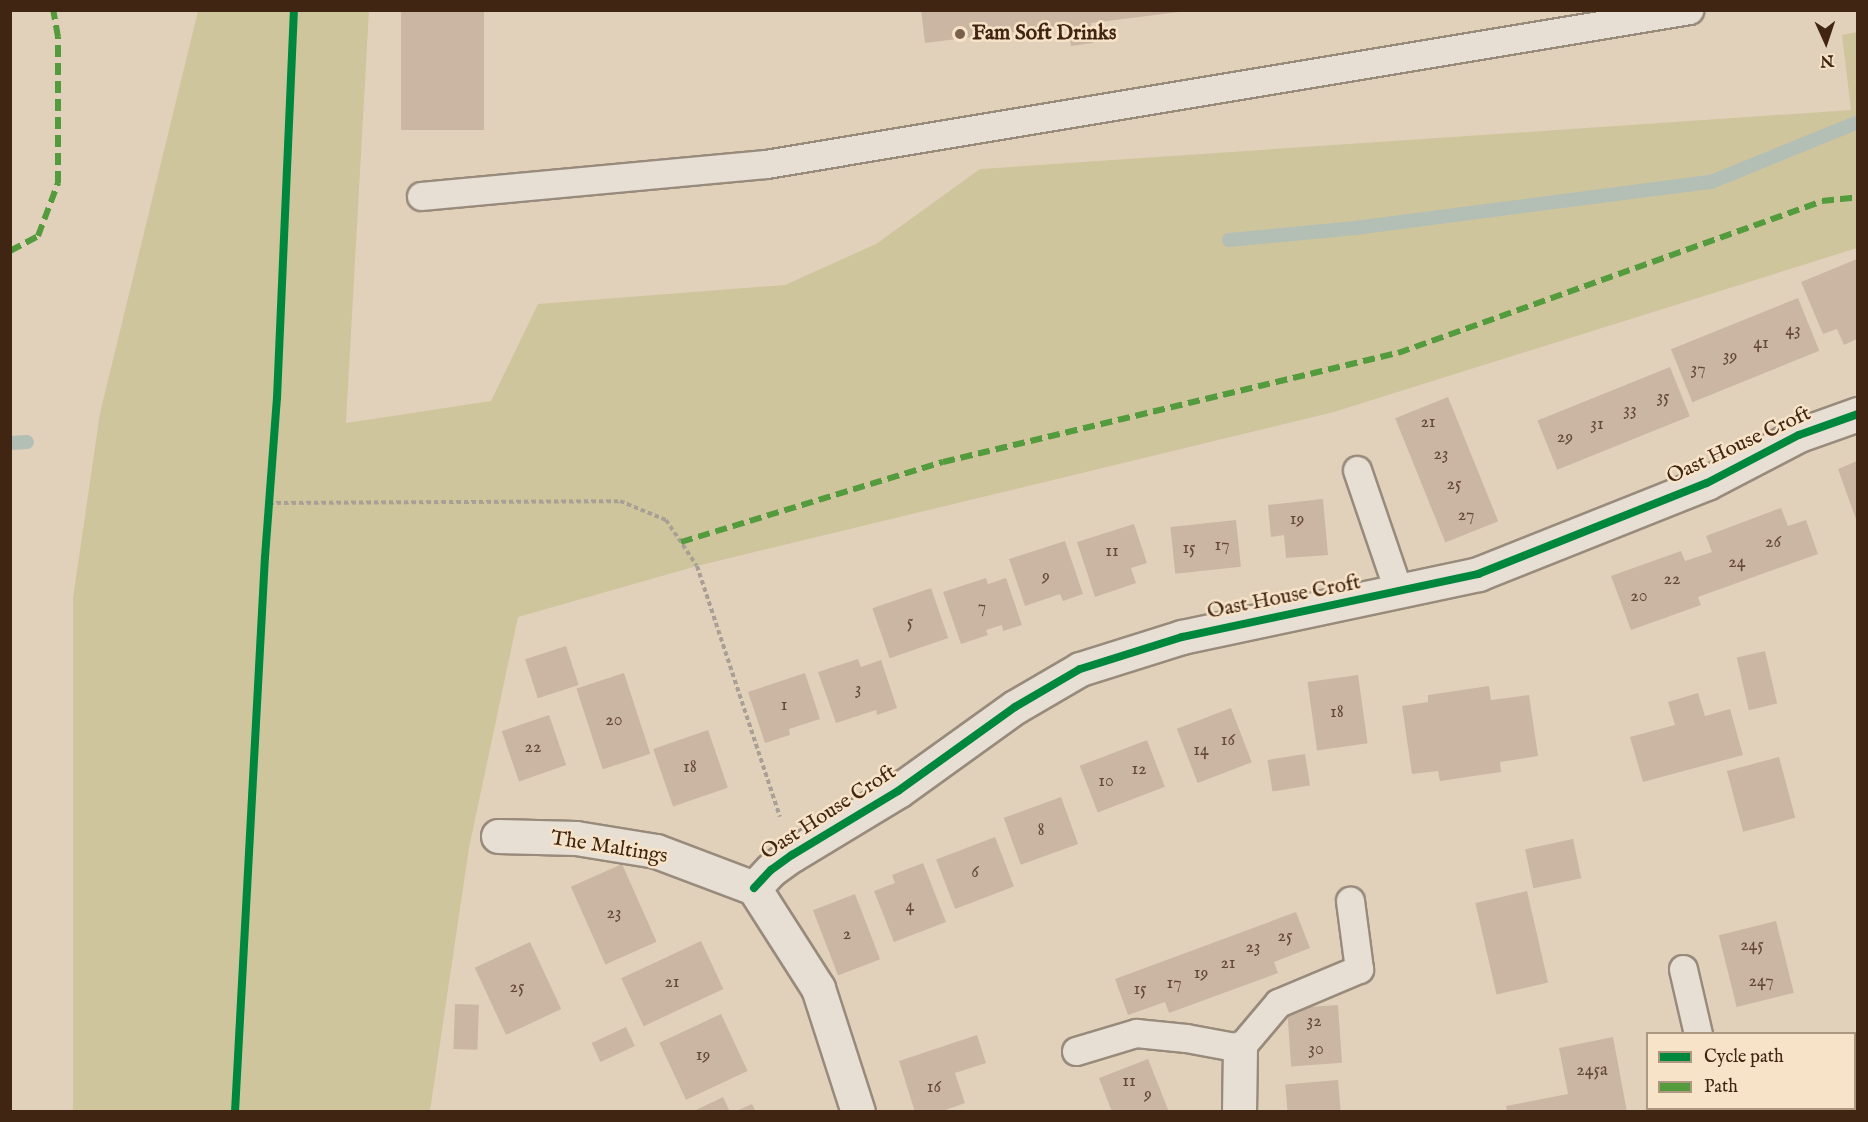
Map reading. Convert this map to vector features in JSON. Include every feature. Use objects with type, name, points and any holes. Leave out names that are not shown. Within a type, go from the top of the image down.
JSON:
[{"type":"street","name":"Oast House Croft","points":[[754,888],[771,870],[792,855],[898,791],[1015,707],[1080,669],[1182,637],[1399,593],[1478,574],[1707,483],[1799,435],[1857,414]]},
{"type":"street","name":"The Maltings","points":[[498,836],[576,838],[656,851],[754,888]]},
{"type":"street","points":[[754,888],[818,988],[858,1112]]},
{"type":"street","points":[[1239,1112],[1240,1048]]},
{"type":"lane","points":[[421,196],[766,164],[1689,10]]},
{"type":"lane","points":[[1357,470],[1399,593]]},
{"type":"lane","points":[[1076,1051],[1136,1033],[1186,1038],[1240,1048],[1278,1003],[1359,969],[1350,901]]},
{"type":"lane","points":[[1683,969],[1698,1032]]},
{"type":"path","points":[[268,514],[270,491]]},
{"type":"path","points":[[269,503],[620,501],[666,520],[697,566],[735,673],[792,855]]},
{"type":"shaded area","points":[[198,11],[369,11],[346,423],[491,401],[538,304],[785,285],[876,244],[980,169],[1851,110],[1842,35],[1857,32],[1857,248],[1334,412],[697,566],[518,617],[469,848],[430,1111],[73,1111],[73,598],[100,413]]},
{"type":"building","points":[[401,10],[484,10],[484,130],[401,130]]},
{"type":"building","name":"Fam Soft Drinks","points":[[921,10],[1179,10],[1179,12],[1091,23],[1093,43],[1071,46],[1069,25],[925,43]]},
{"type":"building","points":[[1857,259],[1857,339],[1844,345],[1837,329],[1823,334],[1801,282]]},
{"type":"building","points":[[1798,298],[1819,351],[1692,402],[1671,349]]},
{"type":"building","points":[[1670,367],[1690,416],[1557,470],[1537,421]]},
{"type":"building","points":[[1448,397],[1498,521],[1445,543],[1395,418]]},
{"type":"building","points":[[1857,461],[1857,522],[1838,469]]},
{"type":"building","points":[[1323,499],[1328,555],[1286,558],[1284,535],[1271,537],[1268,505]]},
{"type":"building","points":[[1781,508],[1788,526],[1806,520],[1818,554],[1698,597],[1701,605],[1631,630],[1611,576],[1681,551],[1685,561],[1712,552],[1706,536]]},
{"type":"building","points":[[1236,520],[1241,567],[1175,574],[1170,527]]},
{"type":"building","points":[[1134,524],[1147,563],[1131,568],[1136,583],[1095,597],[1077,542]]},
{"type":"building","points":[[1065,541],[1083,594],[1063,601],[1060,594],[1025,606],[1009,559]]},
{"type":"building","points":[[986,578],[988,584],[1006,578],[1022,625],[1003,631],[1002,625],[986,630],[988,635],[961,644],[943,592]]},
{"type":"building","points":[[931,588],[948,638],[890,658],[872,608]]},
{"type":"building","points":[[566,646],[579,685],[538,698],[525,659]]},
{"type":"building","points":[[1765,651],[1777,704],[1749,710],[1737,658]]},
{"type":"building","points":[[858,659],[861,667],[881,660],[897,708],[877,715],[876,710],[836,723],[818,672]]},
{"type":"building","points":[[624,673],[650,754],[603,769],[576,688]]},
{"type":"building","points":[[805,673],[820,719],[789,729],[790,735],[765,743],[748,692]]},
{"type":"building","points":[[1358,675],[1368,743],[1317,750],[1307,682]]},
{"type":"building","points":[[1489,686],[1491,700],[1529,695],[1538,756],[1500,762],[1501,772],[1440,781],[1438,771],[1412,774],[1402,706],[1428,702],[1428,695]]},
{"type":"building","points":[[1698,693],[1705,716],[1730,709],[1743,755],[1643,782],[1630,737],[1675,725],[1668,702]]},
{"type":"building","points":[[1231,708],[1252,762],[1198,783],[1177,729]]},
{"type":"building","points":[[549,715],[566,765],[519,781],[502,731]]},
{"type":"building","points":[[708,730],[728,788],[673,807],[653,749]]},
{"type":"building","points":[[1147,740],[1165,787],[1098,812],[1080,766]]},
{"type":"building","points":[[1305,754],[1310,786],[1272,792],[1267,760]]},
{"type":"building","points":[[1779,757],[1795,818],[1743,832],[1727,771]]},
{"type":"building","points":[[1061,797],[1078,844],[1021,865],[1004,818]]},
{"type":"building","points":[[995,837],[1014,886],[955,909],[936,860]]},
{"type":"building","points":[[1573,839],[1581,878],[1533,888],[1525,849]]},
{"type":"building","points":[[923,863],[946,922],[894,942],[874,891],[895,883],[892,875]]},
{"type":"building","points":[[622,864],[657,942],[605,964],[571,887]]},
{"type":"building","points":[[1527,891],[1548,983],[1497,995],[1475,903]]},
{"type":"building","points":[[855,894],[880,959],[838,975],[813,910]]},
{"type":"building","points":[[1296,912],[1310,948],[1274,962],[1278,973],[1169,1013],[1165,1002],[1128,1015],[1115,979]]},
{"type":"building","points":[[1776,921],[1794,993],[1737,1007],[1719,935]]},
{"type":"building","points":[[701,941],[723,989],[644,1026],[621,978]]},
{"type":"building","points":[[530,942],[561,1009],[506,1035],[475,968]]},
{"type":"building","points":[[455,1004],[479,1005],[477,1050],[453,1049]]},
{"type":"building","points":[[1338,1005],[1342,1063],[1291,1066],[1287,1009]]},
{"type":"building","points":[[721,1014],[748,1071],[686,1100],[659,1043]]},
{"type":"building","points":[[626,1027],[635,1046],[600,1062],[592,1043]]},
{"type":"building","points":[[977,1035],[986,1063],[955,1073],[965,1103],[940,1112],[915,1112],[899,1061]]},
{"type":"building","points":[[1613,1037],[1627,1112],[1507,1112],[1506,1106],[1568,1094],[1559,1048]]},
{"type":"building","points":[[1148,1059],[1169,1112],[1112,1112],[1099,1078]]},
{"type":"building","points":[[1338,1080],[1341,1112],[1288,1112],[1285,1085]]},
{"type":"building","points":[[723,1097],[730,1112],[692,1112]]},
{"type":"building","points":[[752,1104],[756,1112],[734,1112]]},
{"type":"building","points":[[1756,1110],[1802,1110],[1757,1112]]},
{"type":"building","points":[[1842,1110],[1843,1112],[1828,1112]]},
{"type":"waterway","points":[[1229,240],[1355,228],[1711,182],[1858,122]]},
{"type":"waterway","points":[[10,443],[27,442]]},
{"type":"marked path","points":[[10,251],[38,236],[58,183],[58,37],[53,10]]},
{"type":"marked path","points":[[681,542],[943,462],[1398,353],[1822,201],[1858,197]]},
{"type":"cycle path","points":[[235,1112],[265,557],[277,398],[294,10]]},
{"type":"cycle path","points":[[754,888],[771,870],[792,855],[898,791],[1015,707],[1080,669],[1182,637],[1478,574],[1707,483],[1799,435],[1858,414]]},
{"type":"place","name":"Fam Soft Drinks","points":[[960,34]]}]
